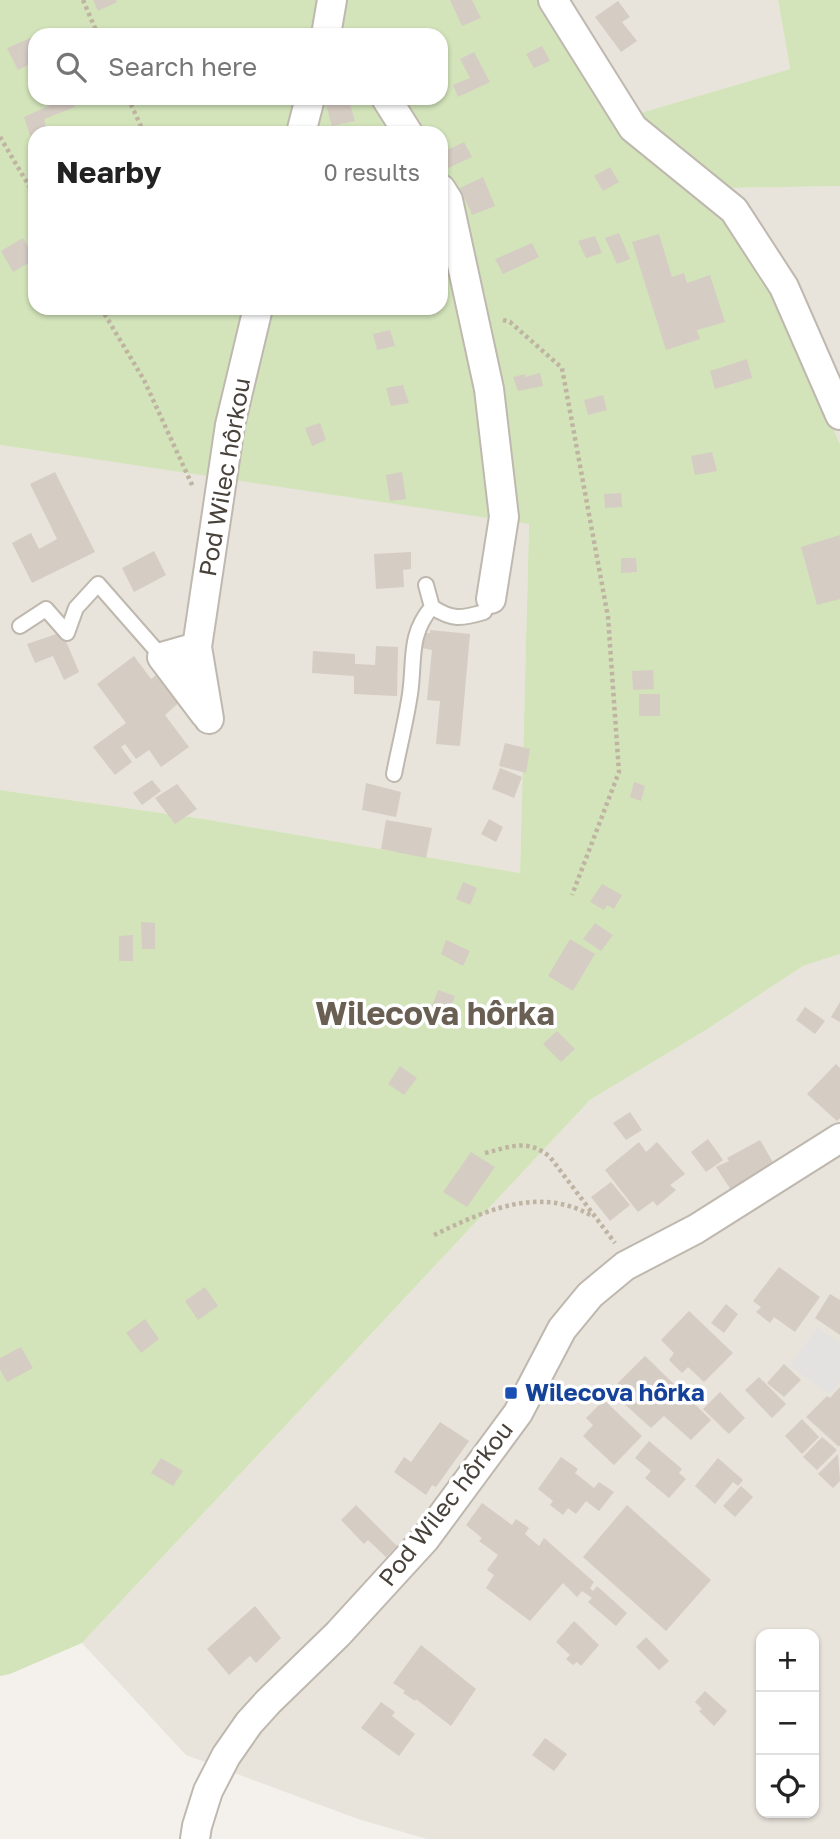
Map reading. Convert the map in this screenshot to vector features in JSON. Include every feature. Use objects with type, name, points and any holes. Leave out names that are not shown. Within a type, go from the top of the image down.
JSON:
[{"type":"street","points":[[553,0],[633,128],[734,210],[784,287],[840,415]]},
{"type":"street","points":[[303,126],[308,105]]},
{"type":"street","points":[[390,105],[404,126]]},
{"type":"street","points":[[448,201],[489,389],[504,517],[491,599]]},
{"type":"street","name":"Pod Wilec hôrkou","points":[[162,657],[209,719],[197,647],[230,425],[256,315]]},
{"type":"street","points":[[162,657],[197,647]]},
{"type":"street","name":"Pod Wilec hôrkou","points":[[195,1839],[208,1791],[226,1756],[249,1723],[338,1634],[425,1539],[517,1413],[562,1329],[590,1295],[625,1266],[696,1229],[840,1138]]},
{"type":"lane","points":[[20,626],[46,609],[67,633],[76,608],[98,584],[162,657]]},
{"type":"lane","points":[[426,585],[432,607],[446,616],[465,618],[484,612],[491,599]]},
{"type":"lane","points":[[394,774],[410,694],[413,645],[422,618],[432,607]]},
{"type":"path","points":[[83,0],[95,28]]},
{"type":"path","points":[[131,105],[141,126]]},
{"type":"path","points":[[0,137],[28,184]]},
{"type":"path","points":[[472,312],[510,323],[562,368],[608,617],[619,772],[572,895]]},
{"type":"path","points":[[105,315],[144,380],[190,483],[217,514]]},
{"type":"path","points":[[435,1235],[474,1216],[505,1205],[536,1201],[553,1202],[582,1210],[596,1218],[550,1157],[538,1147],[524,1144],[485,1153]]},
{"type":"shaded area","points":[[544,0],[778,0],[790,69],[630,116]]},
{"type":"shaded area","points":[[840,186],[840,444],[726,188]]},
{"type":"shaded area","points":[[0,445],[529,523],[520,873],[204,819],[0,790]]},
{"type":"shaded area","points":[[840,954],[840,1839],[427,1839],[358,1819],[186,1755],[82,1643],[590,1100],[706,1030],[803,966]]},
{"type":"shaded area","points":[[817,1328],[840,1344],[840,1380],[830,1394],[790,1366]]},
{"type":"green space","points":[[0,0],[544,0],[630,116],[790,69],[778,0],[840,0],[840,186],[727,188],[840,444],[840,954],[803,966],[706,1030],[590,1100],[82,1643],[0,1676],[0,790],[204,819],[520,873],[529,524],[0,445]]},
{"type":"building","points":[[93,0],[116,0],[117,2],[98,11]]},
{"type":"building","points":[[450,0],[472,0],[481,18],[462,26]]},
{"type":"building","points":[[618,1],[630,17],[622,22],[637,41],[621,52],[595,17]]},
{"type":"building","points":[[28,39],[28,65],[18,70],[7,48]]},
{"type":"building","points":[[542,46],[550,61],[534,68],[526,54]]},
{"type":"building","points":[[474,52],[490,82],[458,97],[453,85],[470,78],[460,59]]},
{"type":"building","points":[[51,105],[75,107],[44,119],[46,126],[28,126],[28,129],[24,117]]},
{"type":"building","points":[[326,105],[350,105],[355,121],[332,126]]},
{"type":"building","points":[[464,142],[472,157],[448,168],[448,150]]},
{"type":"building","points":[[610,167],[619,182],[603,191],[594,176]]},
{"type":"building","points":[[483,177],[495,206],[472,215],[460,188]]},
{"type":"building","points":[[619,233],[630,259],[617,264],[605,238]]},
{"type":"building","points":[[659,234],[672,277],[684,273],[687,283],[710,275],[725,322],[697,330],[700,339],[666,350],[632,242]]},
{"type":"building","points":[[595,236],[602,253],[586,258],[578,241]]},
{"type":"building","points":[[23,238],[28,247],[28,263],[13,272],[1,251]]},
{"type":"building","points":[[532,243],[539,257],[503,274],[495,259]]},
{"type":"building","points":[[390,330],[395,346],[377,350],[373,334]]},
{"type":"building","points":[[747,359],[752,378],[715,389],[710,371]]},
{"type":"building","points":[[540,373],[543,386],[518,391],[513,377]]},
{"type":"building","points":[[403,385],[409,403],[391,406],[386,388]]},
{"type":"building","points":[[603,395],[607,410],[588,415],[584,400]]},
{"type":"building","points":[[320,423],[326,440],[312,446],[305,428]]},
{"type":"building","points":[[712,452],[717,471],[695,475],[691,456]]},
{"type":"building","points":[[55,472],[95,552],[32,583],[12,543],[31,533],[39,549],[57,539],[30,484]]},
{"type":"building","points":[[402,472],[406,499],[390,501],[386,475]]},
{"type":"building","points":[[621,493],[622,507],[605,508],[604,494]]},
{"type":"building","points":[[840,535],[840,599],[817,605],[801,547]]},
{"type":"building","points":[[154,551],[166,575],[134,592],[122,568]]},
{"type":"building","points":[[411,552],[411,569],[403,570],[404,587],[376,589],[374,554]]},
{"type":"building","points":[[621,558],[636,558],[637,572],[621,573]]},
{"type":"building","points":[[430,630],[470,634],[460,746],[436,744],[440,701],[427,700],[432,650],[422,648],[423,633],[430,633]]},
{"type":"building","points":[[62,632],[79,672],[64,680],[53,656],[35,663],[27,644]]},
{"type":"building","points":[[376,646],[398,647],[397,696],[354,694],[354,676],[312,673],[313,651],[355,654],[355,664],[375,665]]},
{"type":"building","points":[[134,656],[151,679],[164,669],[182,700],[165,715],[189,747],[161,767],[149,750],[136,759],[125,744],[121,747],[132,762],[115,775],[93,747],[126,723],[97,684]]},
{"type":"building","points":[[653,670],[654,689],[633,690],[632,671]]},
{"type":"building","points":[[639,694],[660,694],[660,716],[639,716]]},
{"type":"building","points":[[505,743],[530,749],[526,773],[499,766]]},
{"type":"building","points":[[500,768],[522,777],[514,798],[492,789]]},
{"type":"building","points":[[152,780],[161,791],[142,805],[133,793]]},
{"type":"building","points":[[634,782],[645,786],[641,801],[630,797]]},
{"type":"building","points":[[366,783],[401,792],[396,817],[362,810]]},
{"type":"building","points":[[177,784],[197,809],[175,824],[155,798]]},
{"type":"building","points":[[489,819],[503,827],[496,842],[481,834]]},
{"type":"building","points":[[386,820],[432,828],[426,858],[381,849]]},
{"type":"building","points":[[463,882],[477,888],[470,905],[456,899]]},
{"type":"building","points":[[602,884],[622,895],[614,909],[607,905],[604,910],[590,902]]},
{"type":"building","points":[[141,922],[155,923],[155,949],[142,949]]},
{"type":"building","points":[[595,923],[613,935],[601,951],[583,939]]},
{"type":"building","points":[[133,935],[133,961],[119,961],[119,936]]},
{"type":"building","points":[[570,939],[595,954],[573,991],[548,976]]},
{"type":"building","points":[[446,940],[470,951],[463,966],[441,954]]},
{"type":"building","points":[[438,990],[455,996],[447,1017],[431,1009]]},
{"type":"building","points":[[840,1002],[840,1022],[831,1017]]},
{"type":"building","points":[[805,1007],[825,1021],[815,1034],[796,1020]]},
{"type":"building","points":[[557,1031],[575,1049],[561,1062],[543,1044]]},
{"type":"building","points":[[836,1064],[840,1068],[840,1118],[837,1121],[807,1094]]},
{"type":"building","points":[[400,1066],[417,1078],[404,1095],[388,1084]]},
{"type":"building","points":[[630,1112],[642,1130],[626,1140],[613,1123]]},
{"type":"building","points":[[708,1139],[723,1160],[706,1172],[691,1152]]},
{"type":"building","points":[[760,1140],[774,1164],[731,1190],[716,1167]]},
{"type":"building","points":[[639,1142],[646,1152],[657,1142],[685,1174],[670,1185],[676,1190],[657,1206],[653,1201],[638,1212],[605,1170]]},
{"type":"building","points":[[471,1152],[495,1167],[467,1207],[443,1192]]},
{"type":"building","points":[[611,1182],[630,1205],[610,1221],[591,1197]]},
{"type":"building","points":[[779,1267],[820,1297],[795,1332],[774,1317],[770,1323],[756,1312],[761,1307],[753,1301]]},
{"type":"building","points":[[205,1287],[218,1306],[198,1320],[185,1301]]},
{"type":"building","points":[[830,1294],[840,1300],[840,1335],[815,1318]]},
{"type":"building","points":[[726,1304],[738,1314],[724,1333],[711,1323]]},
{"type":"building","points":[[689,1311],[733,1353],[704,1382],[688,1367],[682,1373],[669,1360],[674,1353],[661,1340]]},
{"type":"building","points":[[145,1319],[159,1339],[141,1353],[126,1333]]},
{"type":"building","points":[[21,1347],[33,1368],[7,1382],[0,1370],[0,1358]]},
{"type":"building","points":[[645,1356],[711,1420],[691,1440],[664,1416],[651,1428],[610,1391]]},
{"type":"building","points":[[784,1364],[801,1380],[784,1397],[767,1383]]},
{"type":"building","points":[[759,1377],[786,1404],[772,1418],[745,1390]]},
{"type":"building","points":[[840,1387],[840,1446],[838,1446],[806,1417]]},
{"type":"building","points":[[720,1392],[745,1418],[729,1434],[703,1409]]},
{"type":"building","points":[[604,1400],[642,1436],[614,1465],[583,1436],[593,1425],[586,1418]]},
{"type":"building","points":[[802,1419],[819,1437],[802,1454],[785,1436]]},
{"type":"building","points":[[440,1422],[469,1441],[436,1487],[432,1485],[426,1495],[394,1472],[404,1457],[411,1462]]},
{"type":"building","points":[[822,1437],[837,1450],[817,1470],[803,1457]]},
{"type":"building","points":[[649,1441],[682,1469],[679,1473],[686,1479],[669,1498],[645,1478],[651,1471],[635,1458]]},
{"type":"building","points":[[838,1454],[840,1481],[833,1488],[818,1474]]},
{"type":"building","points":[[561,1457],[578,1469],[575,1473],[594,1488],[599,1482],[614,1492],[599,1511],[586,1501],[576,1514],[568,1508],[563,1515],[550,1505],[553,1501],[538,1489]]},
{"type":"building","points":[[161,1458],[183,1471],[173,1486],[151,1473]]},
{"type":"building","points":[[718,1458],[743,1480],[738,1486],[733,1482],[715,1504],[695,1486]]},
{"type":"building","points":[[741,1486],[753,1497],[735,1517],[723,1506]]},
{"type":"building","points":[[482,1503],[512,1525],[516,1519],[529,1528],[525,1534],[539,1546],[544,1538],[594,1582],[590,1588],[593,1591],[597,1586],[627,1613],[616,1626],[588,1602],[592,1598],[582,1591],[577,1597],[563,1583],[530,1621],[486,1588],[494,1575],[487,1570],[498,1555],[479,1541],[482,1538],[466,1525]]},
{"type":"building","points":[[356,1505],[397,1546],[386,1557],[368,1540],[364,1544],[341,1520]]},
{"type":"building","points":[[627,1505],[711,1580],[666,1631],[583,1557]]},
{"type":"building","points":[[255,1606],[281,1638],[256,1663],[250,1656],[229,1675],[207,1649]]},
{"type":"building","points":[[574,1621],[599,1645],[581,1666],[577,1662],[573,1665],[566,1659],[570,1655],[556,1642]]},
{"type":"building","points":[[646,1637],[669,1661],[659,1670],[636,1647]]},
{"type":"building","points":[[421,1645],[476,1689],[451,1726],[393,1683]]},
{"type":"building","points":[[705,1691],[727,1711],[714,1726],[699,1711],[702,1709],[695,1702]]},
{"type":"building","points":[[381,1702],[395,1712],[392,1716],[415,1734],[399,1756],[361,1728]]},
{"type":"building","points":[[545,1738],[567,1754],[554,1771],[532,1755]]},
{"type":"place","name":"Wilecova hôrka","points":[[511,1393]]},
{"type":"district","name":"Wilecova hôrka","points":[[435,1014]]}]
